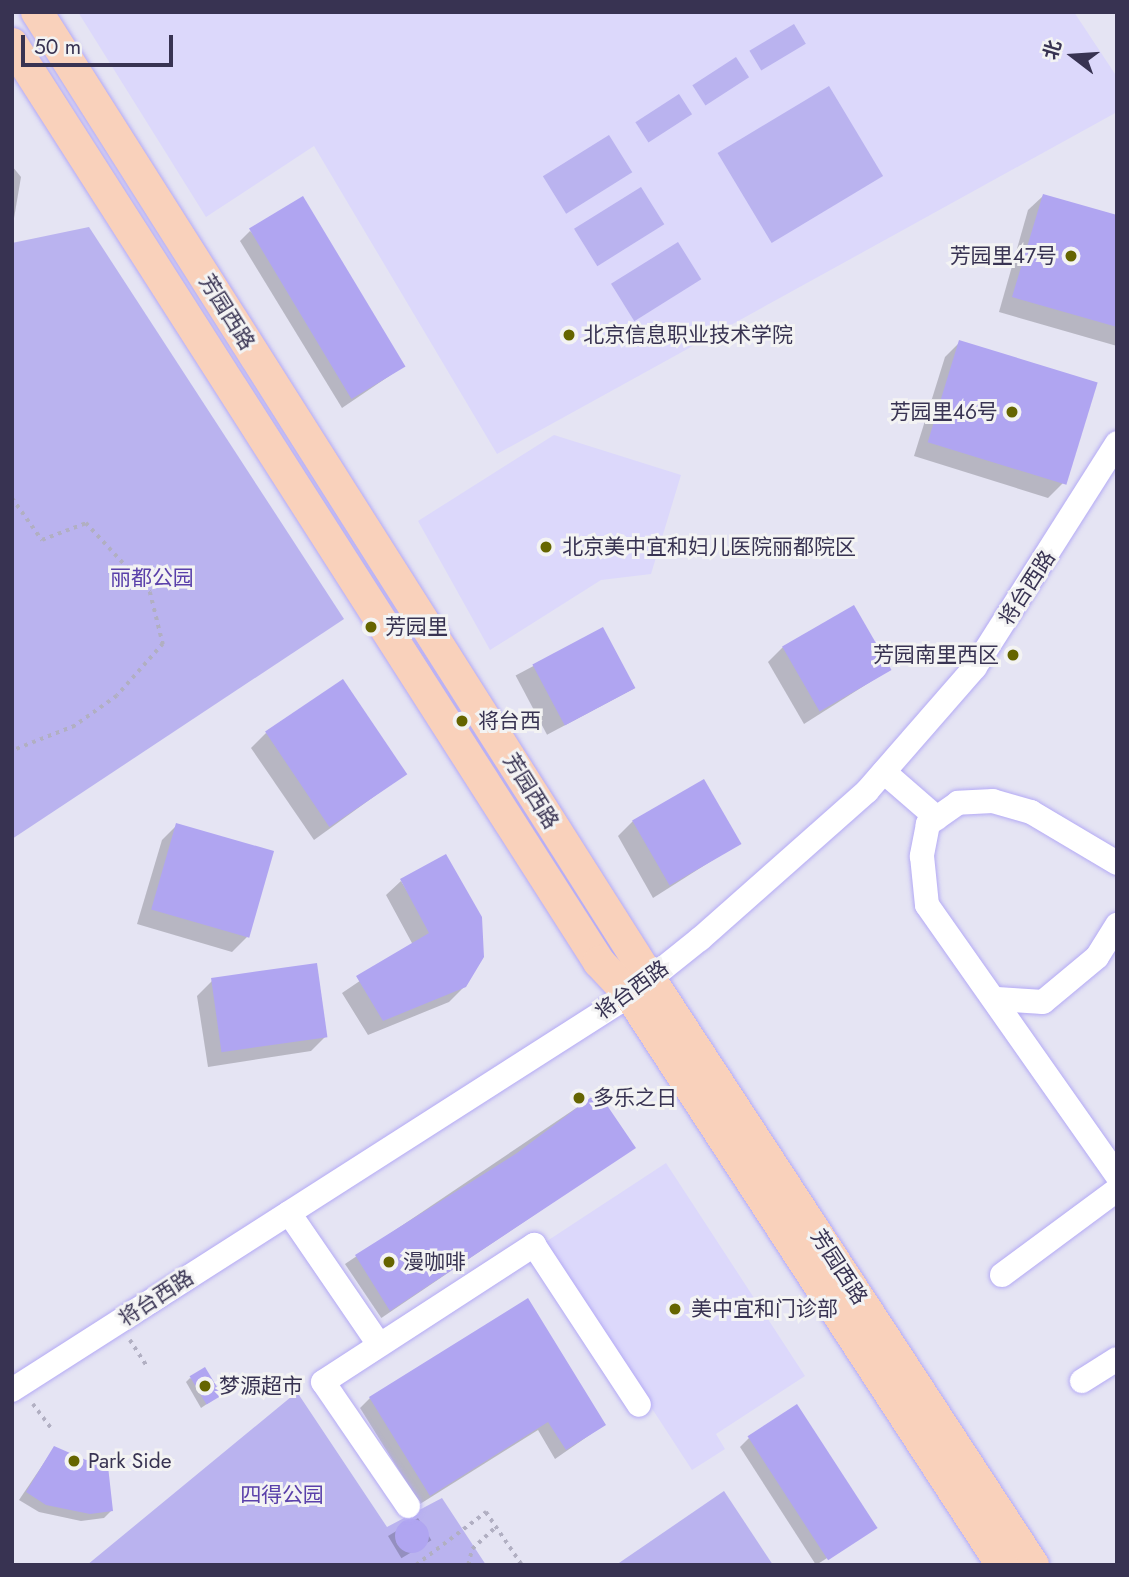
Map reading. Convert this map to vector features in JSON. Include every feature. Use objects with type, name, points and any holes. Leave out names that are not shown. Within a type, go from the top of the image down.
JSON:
[{"type":"main road","name":"芳园西路","points":[[37,12],[640,987],[1002,1565]]},
{"type":"main road","name":"芳园西路","points":[[12,44],[599,962],[640,987],[1033,1565]]},
{"type":"street","name":"将台西路","points":[[16,1388],[640,987],[884,772],[975,667],[1117,443]]},
{"type":"street","points":[[884,772],[937,818]]},
{"type":"street","points":[[1117,863],[1031,812],[993,801],[958,803],[928,824],[922,856],[927,905],[997,999],[1117,1175]]},
{"type":"street","points":[[997,999],[1043,1002],[1097,957],[1117,925]]},
{"type":"street","points":[[1002,1275],[1117,1190]]},
{"type":"street","points":[[289,1213],[378,1343]]},
{"type":"street","points":[[408,1506],[323,1382],[378,1343],[534,1245],[639,1405]]},
{"type":"street","points":[[1082,1381],[1117,1359]]},
{"type":"path","points":[[12,498],[41,540],[86,523],[150,592],[163,644],[117,696],[75,726],[12,751]]},
{"type":"path","points":[[118,1322],[148,1368]]},
{"type":"path","points":[[16,1388],[51,1427]]},
{"type":"path","points":[[416,1565],[486,1512],[522,1565]]},
{"type":"path","points":[[468,1565],[472,1549],[496,1527]]},
{"type":"shaded area","name":"北京信息职业技术学院","points":[[78,12],[1074,12],[1117,77],[1117,112],[497,454],[314,146],[206,217]]},
{"type":"shaded area","name":"北京美中宜和妇儿医院丽都院区","points":[[554,435],[681,475],[651,574],[601,580],[490,650],[418,521]]},
{"type":"shaded area","name":"美中宜和门诊部","points":[[666,1163],[805,1376],[716,1434],[725,1449],[692,1470],[544,1243]]},
{"type":"green space","points":[[794,24],[806,44],[761,70],[749,51]]},
{"type":"green space","points":[[736,57],[749,77],[705,105],[692,85]]},
{"type":"green space","points":[[829,86],[883,176],[772,243],[718,153]]},
{"type":"green space","points":[[679,94],[692,114],[648,142],[635,122]]},
{"type":"green space","points":[[609,135],[632,172],[566,214],[543,176]]},
{"type":"green space","points":[[641,187],[664,224],[597,266],[574,229]]},
{"type":"green space","name":"丽都公园","points":[[89,227],[344,619],[12,839],[12,243]]},
{"type":"green space","points":[[678,242],[701,279],[634,321],[611,284]]},
{"type":"green space","name":"四得公园","points":[[297,1392],[387,1527],[442,1498],[486,1565],[87,1565]]},
{"type":"green space","points":[[724,1491],[773,1565],[616,1565]]},
{"type":"building","name":"芳园里47号","points":[[1043,194],[1117,215],[1117,327],[1012,297]]},
{"type":"building","points":[[303,196],[405,367],[351,399],[249,228]]},
{"type":"building","name":"芳园里46号","points":[[959,340],[1098,382],[1066,485],[928,442]]},
{"type":"building","points":[[854,605],[892,670],[820,711],[782,646]]},
{"type":"building","points":[[603,627],[635,688],[565,725],[532,665]]},
{"type":"building","points":[[343,679],[407,774],[329,827],[265,732]]},
{"type":"building","points":[[704,779],[742,844],[670,885],[632,820]]},
{"type":"building","points":[[176,823],[274,851],[249,938],[151,910]]},
{"type":"building","points":[[446,854],[482,917],[484,957],[466,987],[383,1021],[356,976],[429,933],[400,879]]},
{"type":"building","points":[[317,963],[327,1037],[221,1052],[211,978]]},
{"type":"building","points":[[598,1092],[636,1148],[390,1311],[355,1255],[517,1153]]},
{"type":"building","points":[[528,1298],[606,1425],[566,1450],[548,1422],[430,1496],[369,1397]]},
{"type":"building","name":"梦源超市","points":[[205,1367],[222,1395],[207,1405],[190,1376]]},
{"type":"building","points":[[797,1404],[878,1528],[828,1560],[748,1436]]},
{"type":"building","points":[[54,1446],[86,1460],[107,1457],[113,1511],[90,1514],[46,1505],[26,1492]]},
{"type":"building","points":[[412,1519],[424,1524],[429,1536],[424,1548],[412,1553],[400,1548],[395,1536],[400,1524]]},
{"type":"place","name":"芳园里47号","points":[[1071,256]]},
{"type":"place","name":"北京信息职业技术学院","points":[[569,335]]},
{"type":"place","name":"芳园里46号","points":[[1012,412]]},
{"type":"place","name":"北京美中宜和妇儿医院丽都院区","points":[[546,547]]},
{"type":"place","name":"芳园里","points":[[371,627]]},
{"type":"place","name":"芳园南里西区","points":[[1013,655]]},
{"type":"place","name":"将台西","points":[[462,721]]},
{"type":"place","name":"多乐之日","points":[[579,1098]]},
{"type":"place","name":"漫咖啡","points":[[389,1262]]},
{"type":"place","name":"美中宜和门诊部","points":[[675,1309]]},
{"type":"place","name":"梦源超市","points":[[205,1386]]},
{"type":"place","name":"Park Side","points":[[74,1461]]}]
